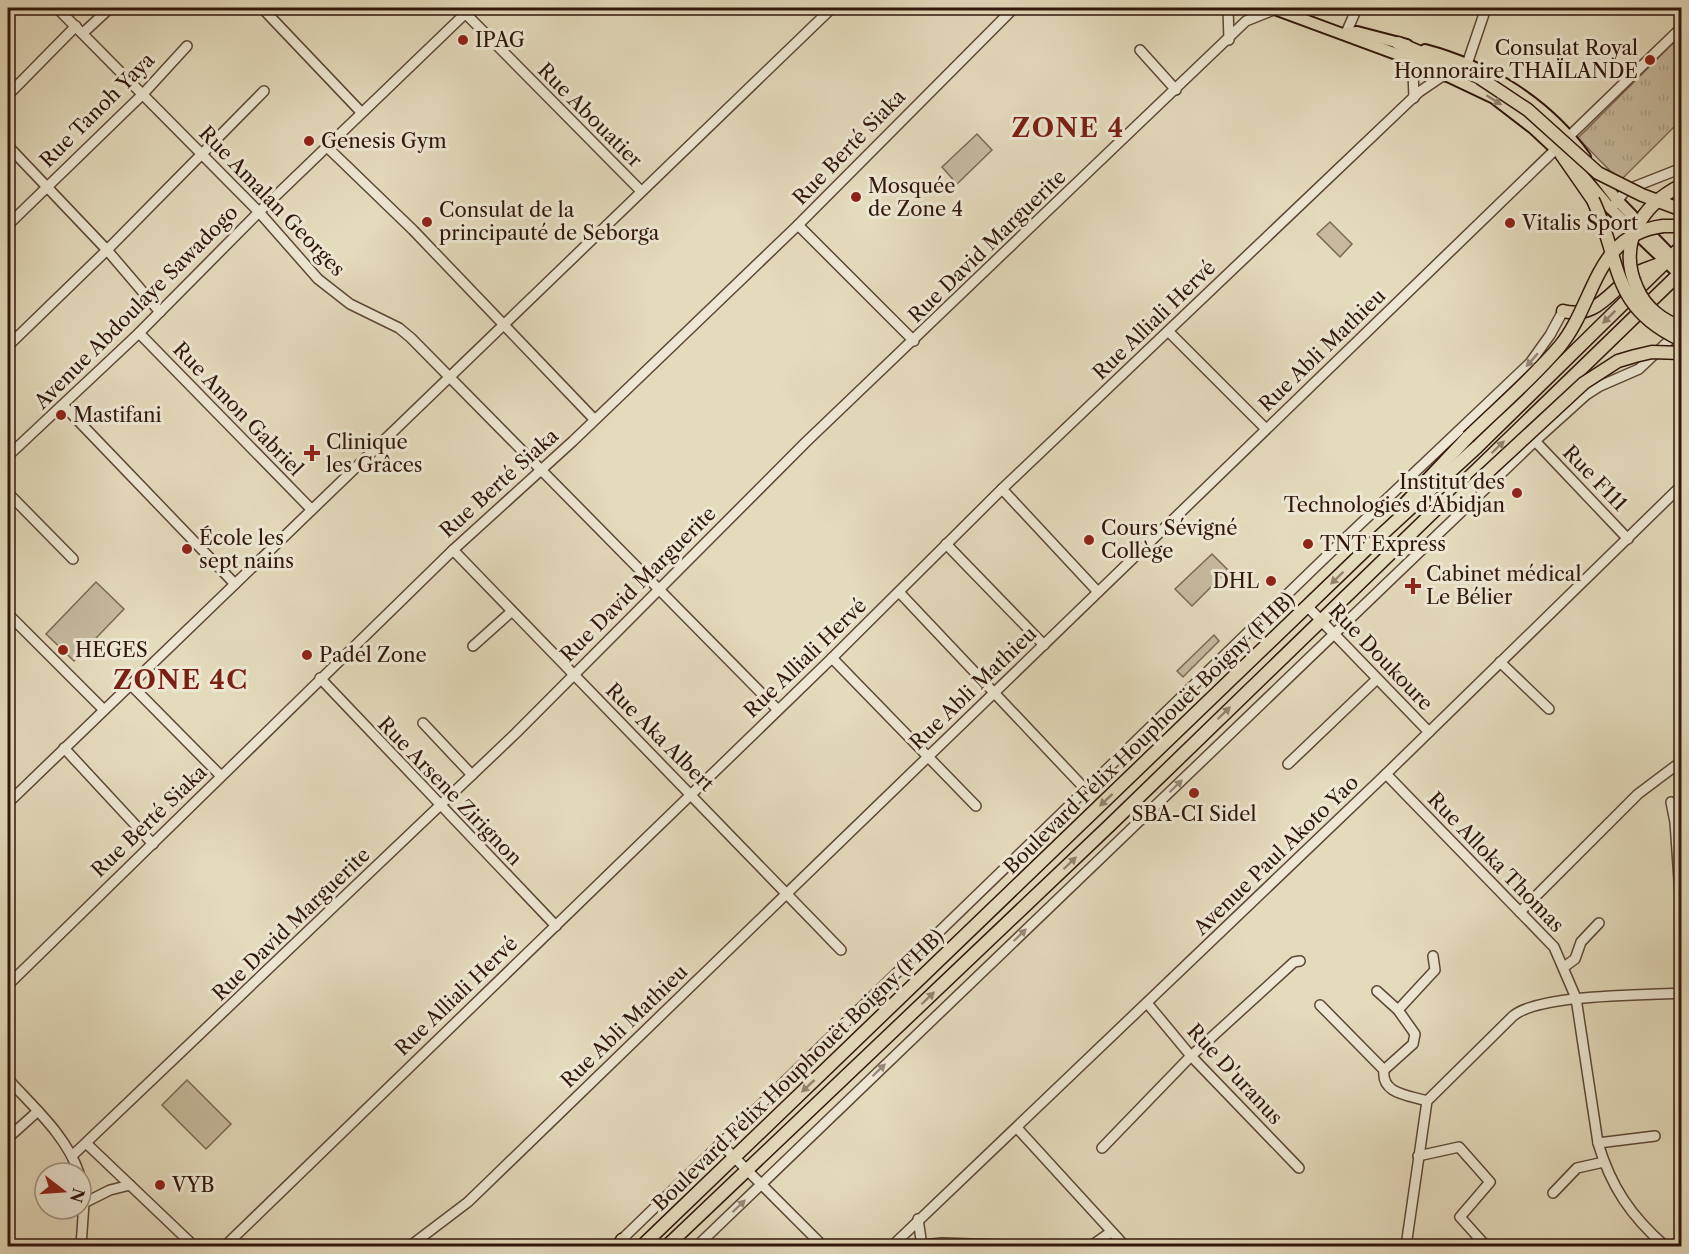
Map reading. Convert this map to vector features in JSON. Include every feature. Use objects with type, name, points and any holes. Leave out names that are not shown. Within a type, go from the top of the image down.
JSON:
[{"type":"highway","points":[[1398,43],[1480,78],[1528,110],[1598,172],[1642,195],[1682,210]]},
{"type":"highway","points":[[1558,151],[1593,200],[1606,227],[1624,291],[1632,305],[1656,327],[1682,339]]},
{"type":"highway","points":[[1682,184],[1660,196],[1649,207],[1635,230],[1628,256],[1629,270],[1645,302],[1667,321],[1682,328]]},
{"type":"highway","points":[[1379,537],[1432,472],[1542,367],[1562,343],[1610,254],[1619,244],[1649,228],[1682,226]]},
{"type":"highway","name":"Boulevard Félix Houphouët Boigny (FHB)","points":[[642,1246],[1379,537],[1477,447],[1682,246]]},
{"type":"highway","points":[[1563,311],[1581,313],[1591,310],[1600,305],[1634,274],[1668,259]]},
{"type":"highway","name":"Boulevard Félix Houphouët Boigny (FHB)","points":[[667,1246],[1101,834],[1660,291],[1681,275]]},
{"type":"highway","points":[[1350,590],[1449,508],[1584,382],[1618,361],[1652,352],[1682,353]]},
{"type":"main road","points":[[1274,8],[1346,33],[1359,41],[1450,76],[1494,98],[1558,151],[1614,204],[1681,275]]},
{"type":"main road","points":[[1346,33],[1357,32],[1467,64],[1506,85],[1547,115],[1569,136],[1614,204]]},
{"type":"street","name":"Rue Amalan Georges","points":[[57,8],[259,212],[318,279],[350,304],[399,328],[450,374],[777,710]]},
{"type":"street","points":[[8,95],[80,29],[110,8]]},
{"type":"street","points":[[262,8],[361,112]]},
{"type":"street","points":[[8,803],[640,190],[832,8]]},
{"type":"street","name":"Rue Berté Siaka","points":[[9,979],[153,844],[453,550],[541,470],[798,225],[1014,8]]},
{"type":"street","points":[[1228,8],[1229,40]]},
{"type":"street","name":"Rue David Marguerite","points":[[73,1155],[471,775],[806,442],[1229,40],[1246,21],[1274,8]]},
{"type":"street","points":[[1346,33],[1357,8]]},
{"type":"street","points":[[1467,64],[1486,8]]},
{"type":"street","name":"Avenue Abdoulaye Sawadogo","points":[[8,456],[64,406],[326,146],[468,10]]},
{"type":"street","name":"Rue Abouatier","points":[[468,10],[640,190]]},
{"type":"street","name":"Rue Abli Mathieu","points":[[410,1246],[463,1206],[1266,429],[1558,151],[1569,136],[1682,27]]},
{"type":"street","name":"Rue Tanoh Yaya","points":[[8,225],[143,94],[187,46]]},
{"type":"street","points":[[1140,50],[1176,90]]},
{"type":"street","points":[[1404,57],[1413,72],[1414,98]]},
{"type":"street","name":"Rue Alliali Hervé","points":[[225,1246],[691,792],[832,658],[1002,489],[1414,98],[1441,77],[1450,76]]},
{"type":"street","points":[[8,346],[107,250],[264,91]]},
{"type":"street","points":[[8,146],[107,250],[159,312]]},
{"type":"street","points":[[326,146],[504,323],[594,419]]},
{"type":"street","points":[[1614,204],[1626,190],[1682,168]]},
{"type":"street","points":[[798,225],[914,341]]},
{"type":"street","points":[[619,1244],[1335,548],[1530,363],[1563,311]]},
{"type":"street","points":[[697,1246],[1535,441],[1592,390],[1639,369],[1682,328]]},
{"type":"street","points":[[1169,332],[1266,429]]},
{"type":"street","name":"Rue Amon Gabriel","points":[[139,333],[311,509]]},
{"type":"street","points":[[64,406],[235,584]]},
{"type":"street","name":"Rue F111","points":[[1535,441],[1628,539]]},
{"type":"street","name":"Avenue Paul Akoto Yao","points":[[892,1246],[1386,774],[1682,485]]},
{"type":"street","points":[[1002,489],[1098,592]]},
{"type":"street","points":[[8,493],[74,559]]},
{"type":"street","points":[[946,544],[1044,645]]},
{"type":"street","name":"Rue Aka Albert","points":[[453,550],[572,675],[691,792],[842,950]]},
{"type":"street","points":[[899,592],[1087,791]]},
{"type":"street","name":"Rue Doukoure","points":[[1307,606],[1429,732]]},
{"type":"street","points":[[473,646],[511,612]]},
{"type":"street","points":[[8,614],[104,710]]},
{"type":"street","points":[[832,658],[976,806]]},
{"type":"street","points":[[1500,662],[1549,710]]},
{"type":"street","name":"Rue Arsene Zirignon","points":[[320,678],[556,926]]},
{"type":"street","points":[[1288,764],[1377,678]]},
{"type":"street","points":[[131,685],[221,776]]},
{"type":"street","points":[[423,723],[471,775]]},
{"type":"street","points":[[64,748],[153,844]]},
{"type":"street","points":[[1520,912],[1638,794],[1682,761]]},
{"type":"street","name":"Rue Alloka Thomas","points":[[1386,774],[1554,947],[1576,998],[1598,1143],[1604,1162],[1619,1196],[1665,1246]]},
{"type":"street","points":[[1671,802],[1675,822],[1682,924]]},
{"type":"street","points":[[1564,967],[1575,959],[1581,942],[1599,923]]},
{"type":"street","points":[[1398,1010],[1435,970],[1433,956]]},
{"type":"street","points":[[1102,1148],[1191,1056],[1294,962],[1300,961]]},
{"type":"street","points":[[1377,991],[1398,1010],[1415,1034],[1416,1040],[1384,1070]]},
{"type":"street","points":[[1406,1246],[1427,1101],[1518,1012],[1576,998],[1682,993]]},
{"type":"street","name":"Rue D'uranus","points":[[1147,1003],[1191,1056],[1299,1168]]},
{"type":"street","points":[[1320,1005],[1384,1070],[1384,1084],[1389,1089],[1427,1101]]},
{"type":"street","points":[[8,1079],[38,1112],[73,1155],[75,1161]]},
{"type":"street","points":[[8,1138],[38,1112]]},
{"type":"street","points":[[1017,1129],[1125,1246]]},
{"type":"street","points":[[1598,1143],[1655,1136]]},
{"type":"street","points":[[87,1144],[194,1246]]},
{"type":"street","points":[[722,1144],[823,1246]]},
{"type":"street","points":[[1418,1156],[1459,1147],[1490,1182],[1460,1217],[1486,1246]]},
{"type":"street","points":[[1553,1193],[1577,1168],[1604,1162]]},
{"type":"street","points":[[93,1198],[110,1190],[130,1185]]},
{"type":"street","points":[[918,1219],[922,1246],[942,1243],[1036,1246]]},
{"type":"street","points":[[81,1246],[83,1221]]},
{"type":"street","points":[[1091,1246],[1111,1232]]},
{"type":"green space","points":[[1681,35],[1681,120],[1620,181],[1578,138]]},
{"type":"green space","points":[[977,134],[992,150],[957,184],[942,167]]},
{"type":"green space","points":[[1330,222],[1352,244],[1340,257],[1317,234]]},
{"type":"green space","points":[[1212,554],[1228,570],[1192,606],[1175,589]]},
{"type":"green space","points":[[96,582],[124,609],[74,661],[46,634]]},
{"type":"green space","points":[[1214,635],[1219,641],[1183,677],[1177,671]]},
{"type":"green space","points":[[187,1080],[231,1124],[206,1149],[162,1105]]},
{"type":"place","name":"IPAG","points":[[463,40]]},
{"type":"place","name":"Consulat Royal Honnoraire THAÏLANDE","points":[[1650,60]]},
{"type":"place","name":"Genesis Gym","points":[[309,141]]},
{"type":"place","name":"Mosquée de Zone 4","points":[[856,197]]},
{"type":"place","name":"Consulat de la principauté de Seborga","points":[[427,222]]},
{"type":"place","name":"Vitalis Sport","points":[[1510,223]]},
{"type":"place","name":"Mastifani","points":[[61,415]]},
{"type":"place","name":"Clinique les Grâces","points":[[312,453]]},
{"type":"place","name":"Institut des Technologies d'Abidjan","points":[[1517,493]]},
{"type":"place","name":"Cours Sévigné Collège","points":[[1089,540]]},
{"type":"place","name":"TNT Express","points":[[1308,544]]},
{"type":"place","name":"École les sept nains","points":[[187,549]]},
{"type":"place","name":"DHL","points":[[1271,581]]},
{"type":"place","name":"Cabinet médical Le Bélier","points":[[1413,586]]},
{"type":"place","name":"HEGES","points":[[63,650]]},
{"type":"place","name":"Padel Zone","points":[[307,655]]},
{"type":"place","name":"SBA-CI Sidel","points":[[1194,793]]},
{"type":"place","name":"VYB","points":[[160,1185]]},
{"type":"district","name":"ZONE 4","points":[[1068,128]]},
{"type":"district","name":"ZONE 4C","points":[[181,680]]}]
